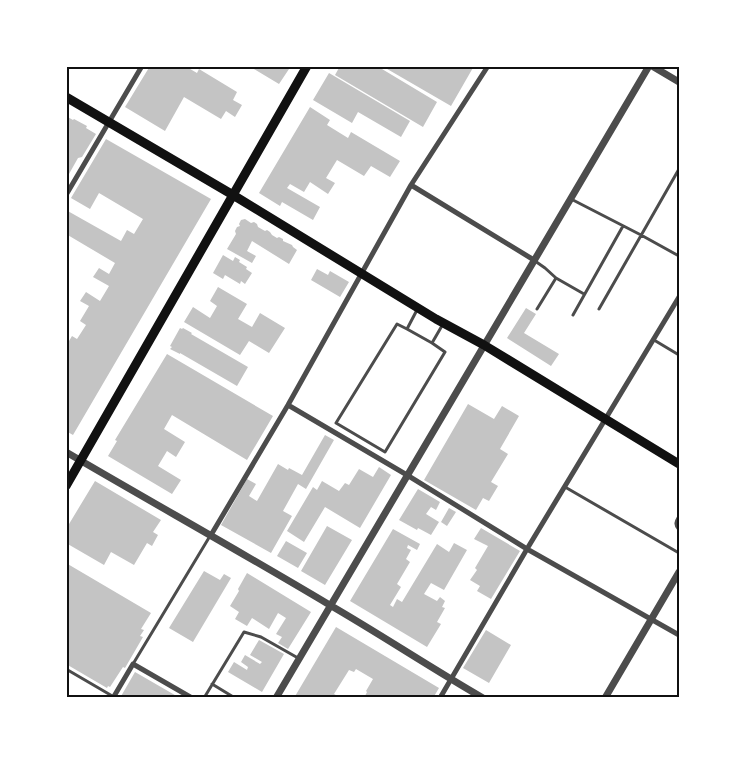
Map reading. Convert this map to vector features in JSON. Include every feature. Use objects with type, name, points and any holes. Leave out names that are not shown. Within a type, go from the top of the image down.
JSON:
[{"type":"main road","points":[[66,486],[307,66]]},
{"type":"main road","points":[[66,97],[233,195],[418,308],[484,345],[679,464]]},
{"type":"street","points":[[66,195],[142,66]]},
{"type":"street","points":[[211,535],[288,405],[411,185],[488,66]]},
{"type":"street","points":[[276,698],[650,66],[679,82]]},
{"type":"street","points":[[411,185],[534,260]]},
{"type":"street","points":[[440,698],[527,549],[679,298]]},
{"type":"street","points":[[288,405],[527,549],[679,635]]},
{"type":"street","points":[[66,452],[330,605],[483,698]]},
{"type":"street","points":[[605,698],[679,572]]},
{"type":"street","points":[[113,697],[133,664],[192,698]]},
{"type":"lane","points":[[599,309],[679,169]]},
{"type":"lane","points":[[570,199],[679,256]]},
{"type":"lane","points":[[573,315],[624,226]]},
{"type":"lane","points":[[534,260],[556,278],[584,294]]},
{"type":"lane","points":[[538,309],[556,278]]},
{"type":"lane","points":[[407,329],[418,308]]},
{"type":"lane","points":[[432,343],[444,323]]},
{"type":"lane","points":[[397,324],[407,329],[445,352],[385,452],[336,423],[397,324]]},
{"type":"lane","points":[[654,340],[679,355]]},
{"type":"lane","points":[[565,487],[679,553]]},
{"type":"lane","points":[[679,516],[675,523],[676,528],[679,530]]},
{"type":"lane","points":[[133,664],[211,535]]},
{"type":"lane","points":[[204,698],[244,632],[262,637],[299,659]]},
{"type":"lane","points":[[66,669],[113,697]]},
{"type":"lane","points":[[212,684],[235,698]]},
{"type":"building","points":[[150,66],[185,66],[197,73],[199,69],[237,92],[233,100],[242,105],[235,117],[226,111],[221,119],[184,97],[165,131],[125,107]]},
{"type":"building","points":[[249,66],[284,66],[289,69],[279,84]]},
{"type":"building","points":[[340,66],[377,66],[437,102],[423,127],[335,75]]},
{"type":"building","points":[[382,66],[474,66],[451,106]]},
{"type":"building","points":[[329,73],[410,121],[401,137],[358,112],[352,123],[313,100]]},
{"type":"building","points":[[310,107],[330,120],[327,125],[348,138],[351,132],[400,161],[390,177],[371,166],[364,176],[337,160],[326,178],[335,183],[328,194],[310,182],[304,192],[290,184],[287,188],[320,207],[313,220],[282,202],[280,206],[259,193]]},
{"type":"building","points":[[66,116],[87,126],[86,128],[96,134],[69,174],[66,173]]},
{"type":"building","points":[[106,139],[211,199],[73,435],[66,431],[66,346],[72,336],[77,339],[86,325],[80,321],[89,306],[80,301],[86,292],[100,301],[109,286],[93,277],[99,268],[109,274],[115,263],[66,234],[66,210],[121,241],[127,230],[134,234],[143,219],[99,193],[90,209],[71,198]]},
{"type":"building","points":[[245,219],[251,223],[254,222],[258,227],[265,231],[267,230],[277,238],[283,239],[283,241],[292,245],[297,250],[289,264],[252,241],[247,251],[256,256],[252,263],[227,249],[236,234],[237,227],[240,226],[241,220]]},
{"type":"building","points":[[223,255],[233,261],[235,257],[240,260],[239,262],[252,273],[245,284],[241,281],[240,284],[225,275],[223,279],[213,273]]},
{"type":"building","points":[[317,269],[328,275],[330,271],[349,282],[340,297],[311,280]]},
{"type":"building","points":[[218,287],[247,304],[238,319],[252,327],[260,313],[285,328],[269,353],[249,341],[240,355],[184,322],[193,307],[210,318],[217,306],[210,301]]},
{"type":"building","points":[[526,308],[536,314],[524,333],[559,354],[551,366],[507,338]]},
{"type":"building","points":[[180,328],[192,333],[248,367],[237,386],[170,349]]},
{"type":"building","points":[[167,354],[273,416],[247,460],[172,415],[164,429],[185,442],[176,457],[167,451],[158,466],[181,480],[172,494],[108,456],[117,441],[115,440]]},
{"type":"building","points":[[468,404],[494,419],[502,406],[519,416],[500,449],[508,454],[491,482],[498,486],[489,501],[483,498],[476,510],[424,480]]},
{"type":"building","points":[[325,435],[334,440],[306,489],[298,484],[283,511],[292,516],[271,553],[221,525],[247,479],[256,484],[249,496],[257,501],[278,464],[302,475]]},
{"type":"building","points":[[379,467],[391,475],[360,528],[325,507],[304,542],[287,531],[313,487],[317,490],[322,481],[339,491],[345,483],[349,485],[359,469],[373,477]]},
{"type":"building","points":[[95,481],[161,520],[153,532],[158,535],[152,546],[147,543],[134,565],[111,552],[104,565],[66,543],[66,529]]},
{"type":"building","points":[[418,489],[440,502],[436,510],[431,507],[426,514],[439,522],[431,535],[399,520]]},
{"type":"building","points":[[449,508],[456,512],[447,526],[441,522]]},
{"type":"building","points":[[327,526],[352,540],[325,585],[301,571]]},
{"type":"building","points":[[481,528],[520,551],[491,599],[477,591],[480,586],[470,580],[477,570],[475,568],[488,546],[474,539]]},
{"type":"building","points":[[393,529],[420,544],[417,550],[408,545],[407,548],[411,550],[406,559],[410,562],[397,584],[401,587],[390,605],[393,607],[397,599],[402,602],[437,544],[449,552],[454,543],[467,550],[444,590],[431,583],[424,594],[437,601],[440,597],[445,601],[442,607],[445,608],[437,622],[441,624],[427,647],[350,601]]},
{"type":"building","points":[[286,541],[307,553],[298,568],[277,556]]},
{"type":"building","points":[[66,563],[151,613],[141,629],[144,630],[140,636],[143,637],[125,668],[123,667],[110,687],[108,686],[107,688],[66,664]]},
{"type":"building","points":[[204,571],[220,580],[224,574],[231,578],[193,642],[169,628]]},
{"type":"building","points":[[247,573],[311,612],[288,649],[278,643],[282,637],[276,634],[286,618],[278,613],[269,629],[252,618],[247,626],[235,619],[239,612],[230,606]]},
{"type":"building","points":[[336,627],[439,688],[433,698],[364,698],[373,679],[356,669],[354,672],[349,670],[334,694],[341,698],[294,698]]},
{"type":"building","points":[[486,630],[511,645],[489,683],[463,668]]},
{"type":"building","points":[[259,640],[284,654],[262,692],[228,672],[234,662],[247,670],[248,667],[241,662],[245,655],[260,664],[262,662],[250,655]]},
{"type":"building","points":[[135,672],[180,698],[120,698]]}]
